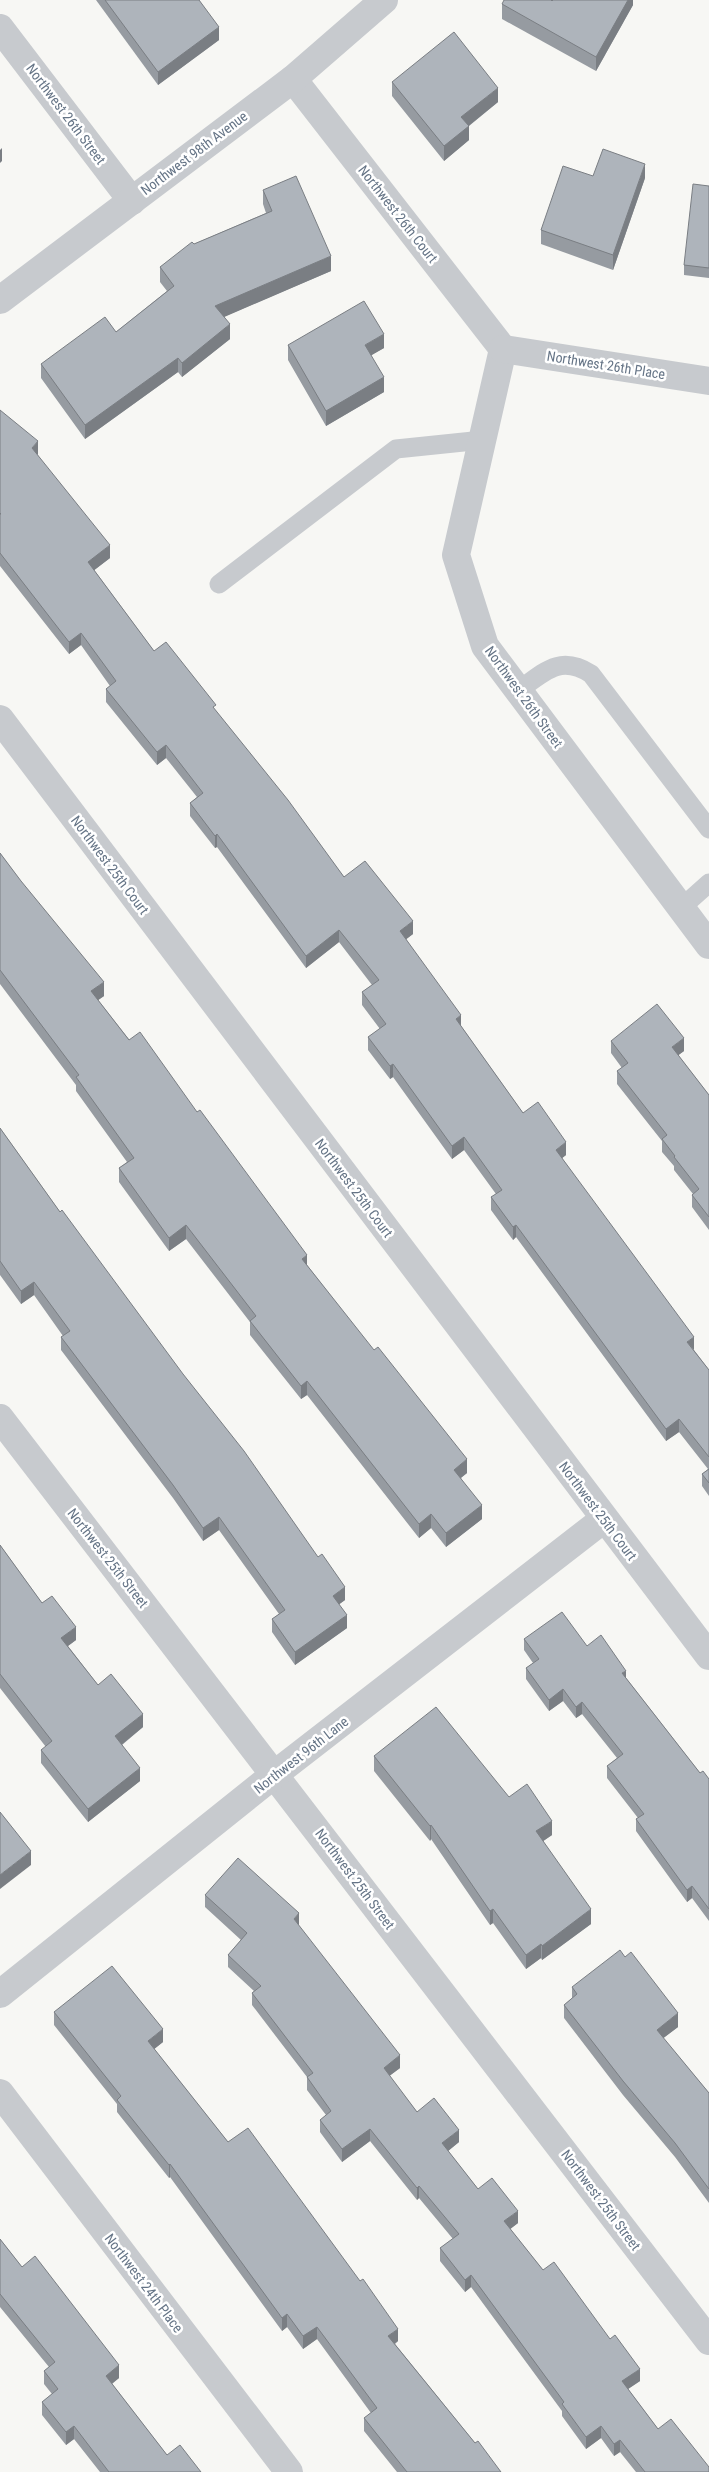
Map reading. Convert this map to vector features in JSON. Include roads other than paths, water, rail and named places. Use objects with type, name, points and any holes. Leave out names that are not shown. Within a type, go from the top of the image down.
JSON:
[{"type":"street","name":"Northwest 98th Avenue","points":[[0,300],[293,79],[384,0]]},
{"type":"street","name":"Northwest 26th Street","points":[[0,28],[132,201]]},
{"type":"street","name":"Northwest 26th Court","points":[[293,79],[503,349]]},
{"type":"street","name":"Northwest 26th Street","points":[[503,349],[456,555],[485,646],[709,945]]},
{"type":"street","name":"Northwest 26th Place","points":[[503,349],[709,380]]},
{"type":"street","name":"Northwest 25th Court","points":[[0,719],[709,1656]]},
{"type":"street","name":"Northwest 25th Street","points":[[0,1418],[709,2341]]},
{"type":"street","name":"Northwest 96th Lane","points":[[0,1994],[275,1774],[604,1519]]},
{"type":"street","name":"Northwest 24th Place","points":[[0,2093],[289,2472]]},
{"type":"lane","points":[[219,584],[396,449],[483,440]]},
{"type":"lane","points":[[518,691],[546,671],[563,664],[578,665],[592,674],[709,829]]},
{"type":"lane","points":[[681,908],[709,883]]}]
